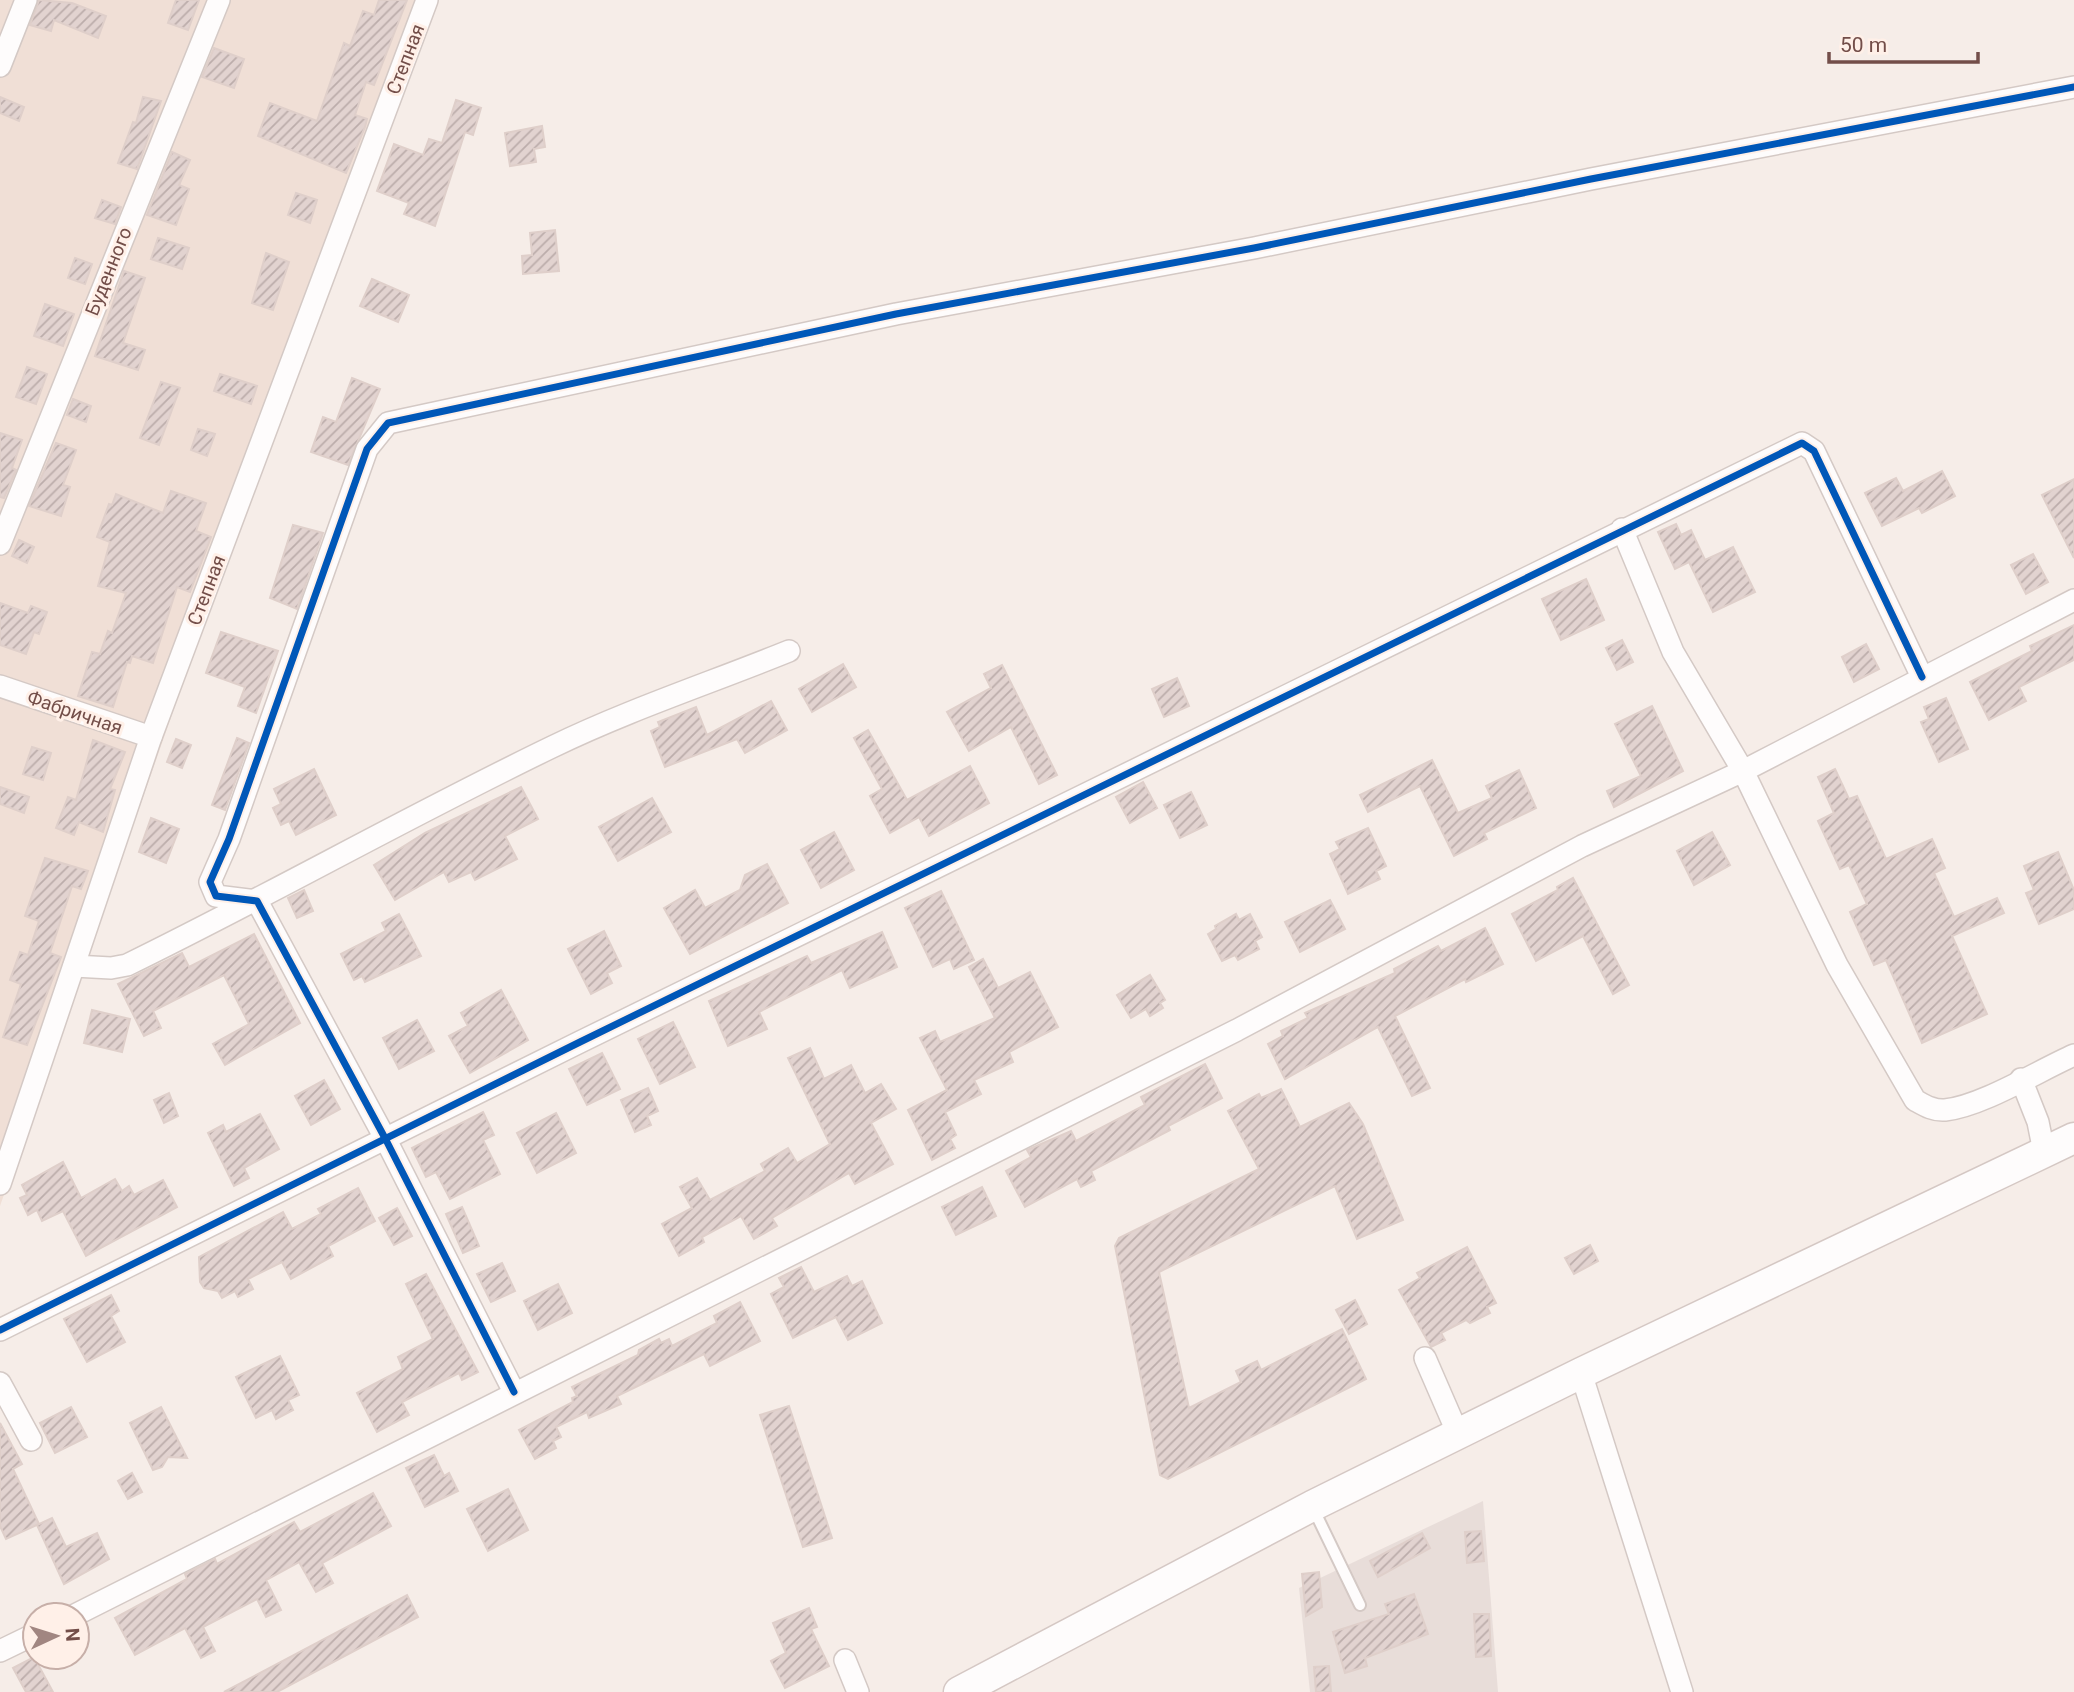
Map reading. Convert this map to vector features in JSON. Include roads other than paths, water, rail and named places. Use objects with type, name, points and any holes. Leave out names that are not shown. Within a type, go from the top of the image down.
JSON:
[{"type":"street","points":[[0,66],[26,0]]},
{"type":"street","name":"Буденного","points":[[0,544],[219,0]]},
{"type":"street","name":"Степная","points":[[0,1184],[151,737],[427,0]]},
{"type":"street","points":[[257,901],[215,896],[209,882],[229,839],[367,449],[388,423],[897,314],[1254,248],[1604,177],[2074,87]]},
{"type":"street","points":[[0,1330],[605,1029],[1802,443],[1814,451],[1922,677]]},
{"type":"street","points":[[1622,530],[1673,652],[1743,771],[1837,965],[1915,1100],[1929,1108],[1944,1110],[1980,1100],[2074,1055]]},
{"type":"street","points":[[91,1607],[1237,1030],[1582,846],[1743,771],[2074,601]]},
{"type":"street","points":[[74,966],[111,968],[127,965],[257,901],[403,822],[555,746],[789,651]]},
{"type":"street","name":"Фабричная","points":[[0,686],[151,737]]},
{"type":"street","points":[[257,901],[386,1140],[514,1392]]},
{"type":"street","points":[[2021,1079],[2038,1122],[2044,1153]]},
{"type":"street","points":[[959,1692],[1312,1506],[1581,1373],[2074,1138]]},
{"type":"street","points":[[1425,1358],[1458,1434]]},
{"type":"street","points":[[1581,1373],[1682,1692]]},
{"type":"street","points":[[0,1383],[31,1440]]},
{"type":"street","points":[[0,1651],[21,1641]]},
{"type":"street","points":[[845,1660],[858,1692]]},
{"type":"lane","points":[[1312,1506],[1360,1605]]}]
